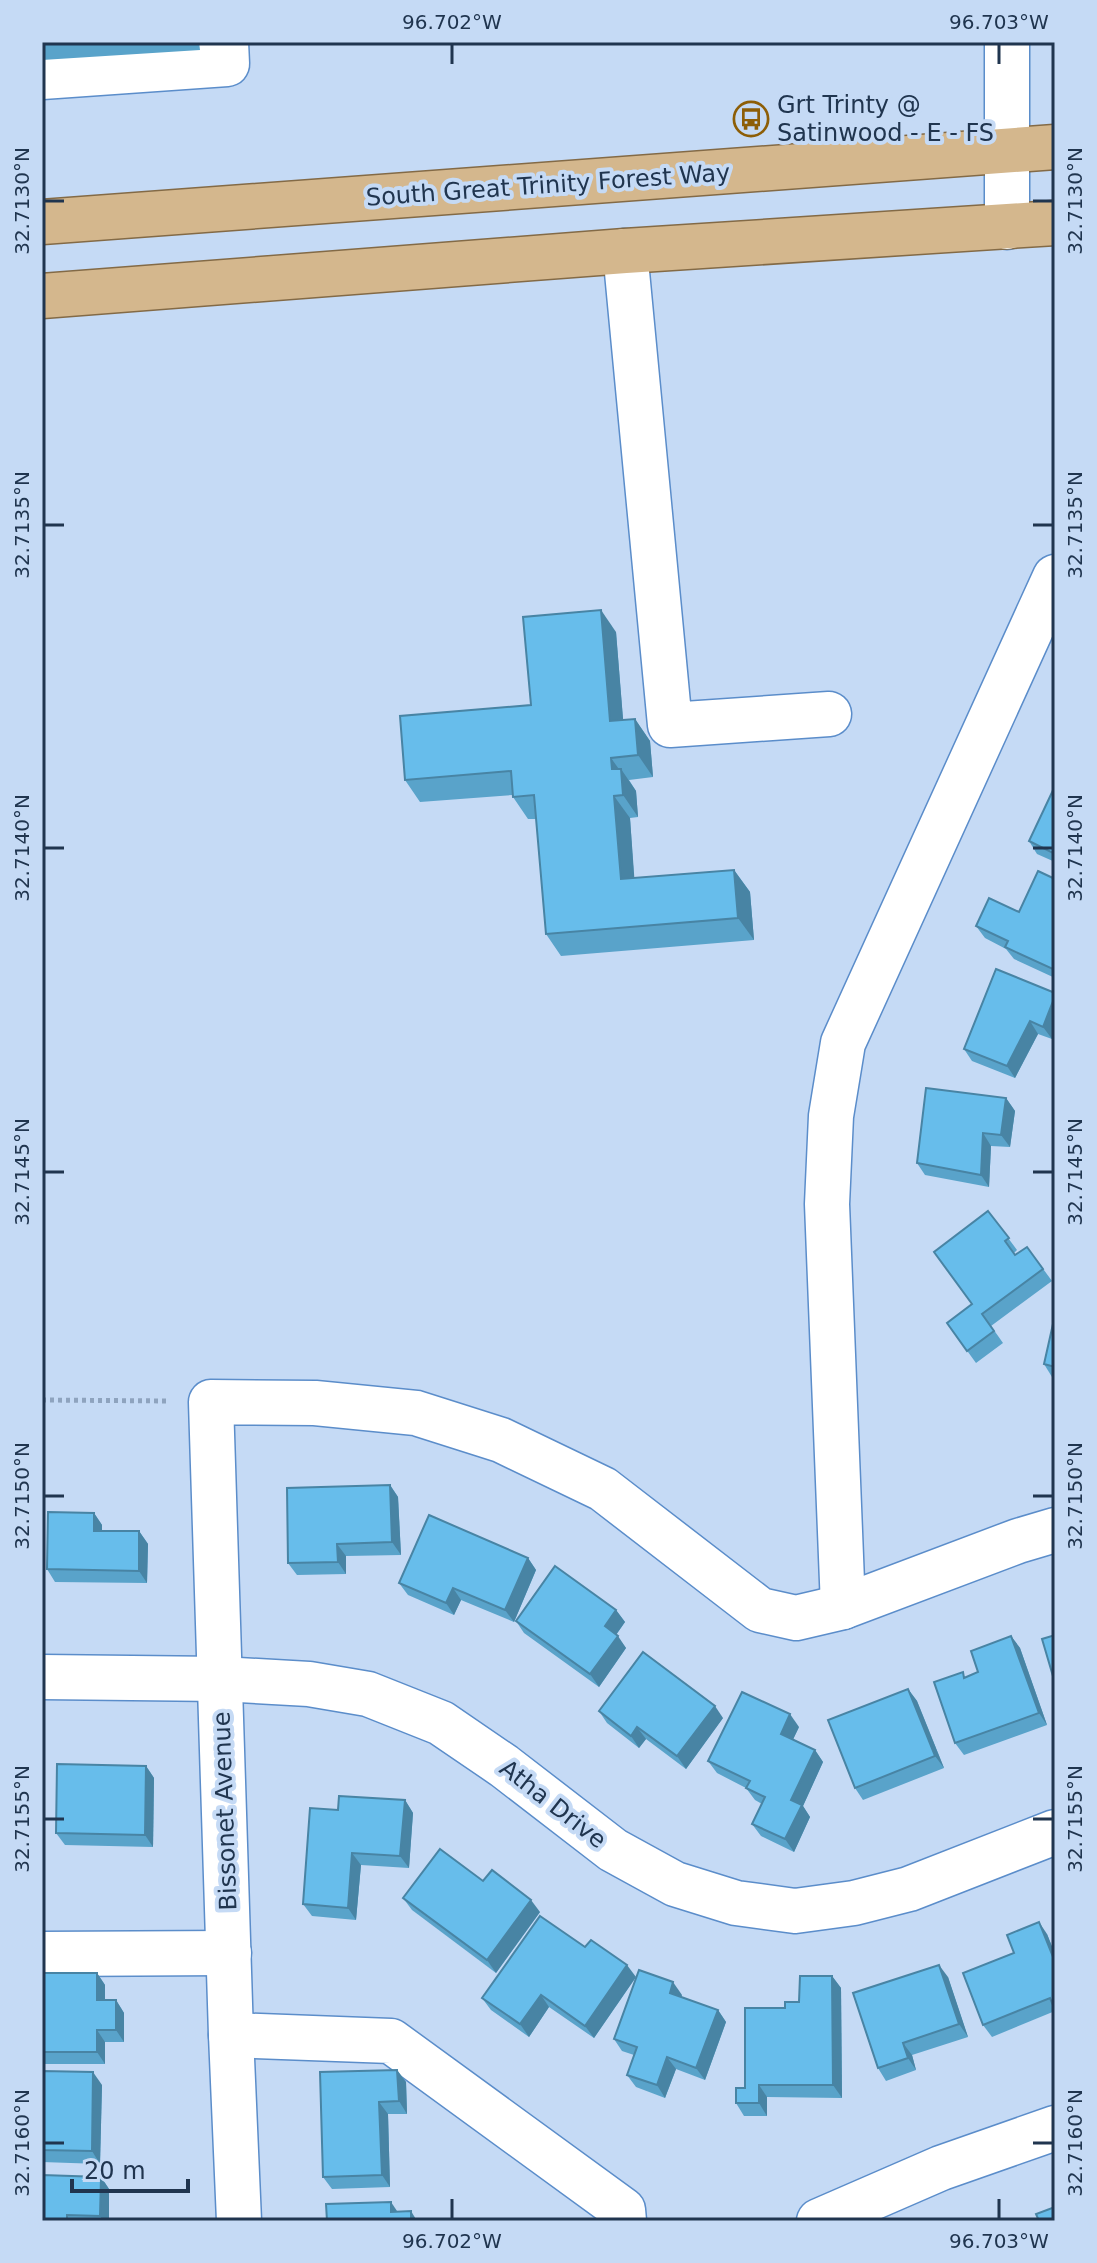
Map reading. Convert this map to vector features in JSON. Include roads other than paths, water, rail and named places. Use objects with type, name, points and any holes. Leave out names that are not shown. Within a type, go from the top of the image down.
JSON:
[{"type":"main road","name":"South Great Trinity Forest Way","points":[[42,222],[1055,147]]},
{"type":"main road","points":[[42,296],[625,251],[1055,223]]},
{"type":"street","points":[[42,77],[227,64],[226,42]]},
{"type":"street","points":[[1007,42],[1007,227]]},
{"type":"street","points":[[625,251],[670,725],[829,714]]},
{"type":"street","points":[[1055,577],[843,1043],[831,1116],[827,1204],[843,1607],[1055,1530]]},
{"type":"street","name":"Bissonet Avenue","points":[[239,2221],[211,1402],[315,1403],[416,1413],[501,1440],[603,1489],[760,1610],[796,1618],[843,1607]]},
{"type":"street","name":"Atha Drive","points":[[42,1677],[221,1679],[309,1684],[368,1694],[441,1723],[504,1766],[613,1850],[675,1884],[736,1903],[795,1911],[854,1903],[909,1889],[1055,1832]]},
{"type":"street","points":[[42,1954],[229,1953]]},
{"type":"street","points":[[231,2035],[391,2041],[623,2210],[624,2221]]},
{"type":"street","points":[[819,2221],[941,2168],[1055,2128]]},
{"type":"place","name":"Grt Trinty @ Satinwood - E - FS","points":[[751,119]]}]
